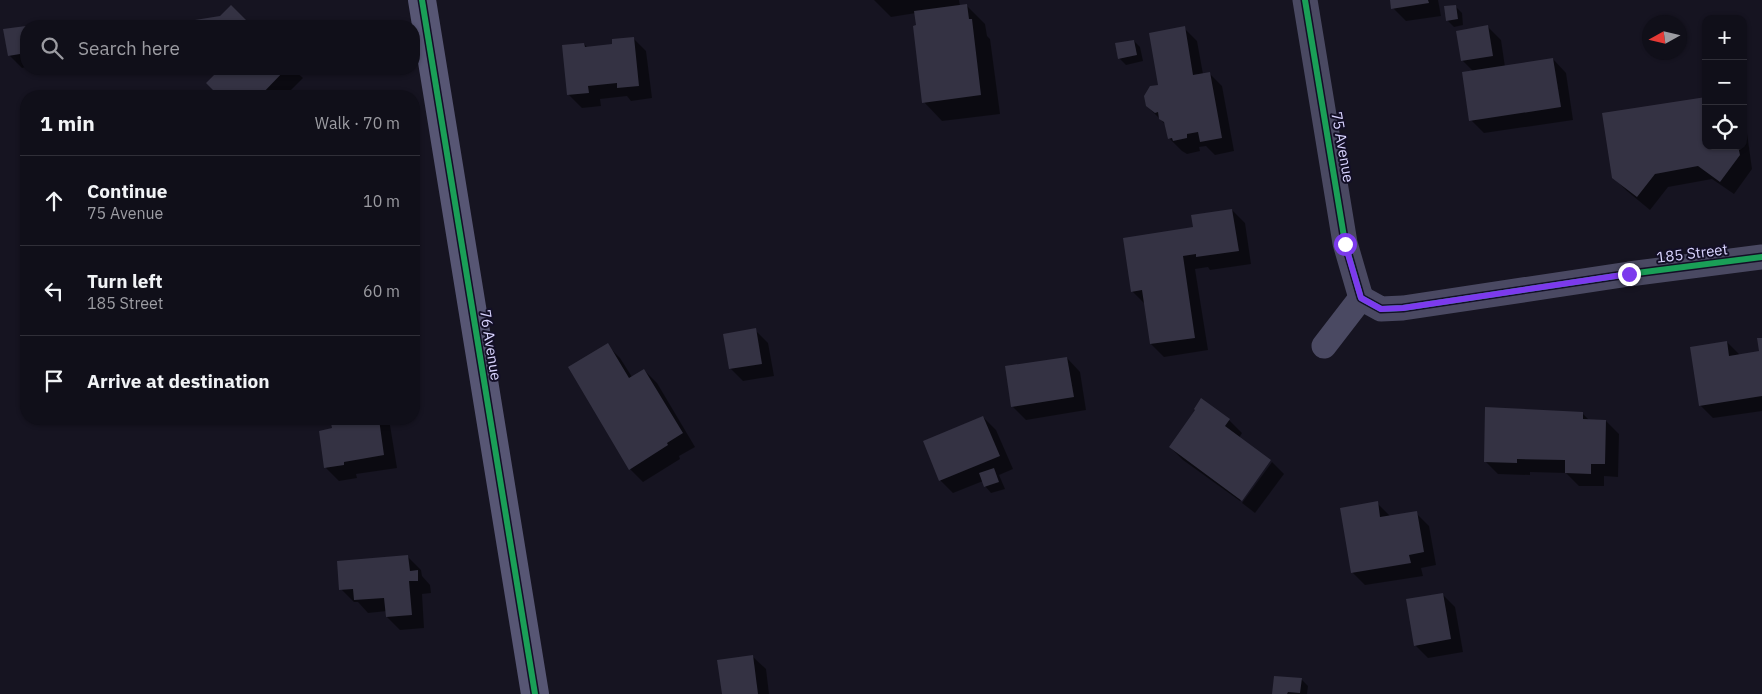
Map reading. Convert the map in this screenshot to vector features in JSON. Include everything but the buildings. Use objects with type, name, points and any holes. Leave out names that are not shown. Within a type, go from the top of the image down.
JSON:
[{"type":"street","name":"76 Avenue","points":[[422,0],[535,694]]},
{"type":"street","name":"75 Avenue","points":[[1305,0],[1345,244],[1361,298]]},
{"type":"street","name":"185 Street","points":[[1361,298],[1381,309],[1403,308],[1629,274],[1762,257]]},
{"type":"street","points":[[1324,346],[1361,298]]},
{"type":"cycle path","points":[[422,0],[535,694]]},
{"type":"cycle path","points":[[1305,0],[1345,243],[1361,298],[1381,309],[1403,308],[1629,274],[1762,257]]},
{"type":"route","points":[[1345,244],[1361,298],[1381,309],[1403,308],[1629,274]]}]
